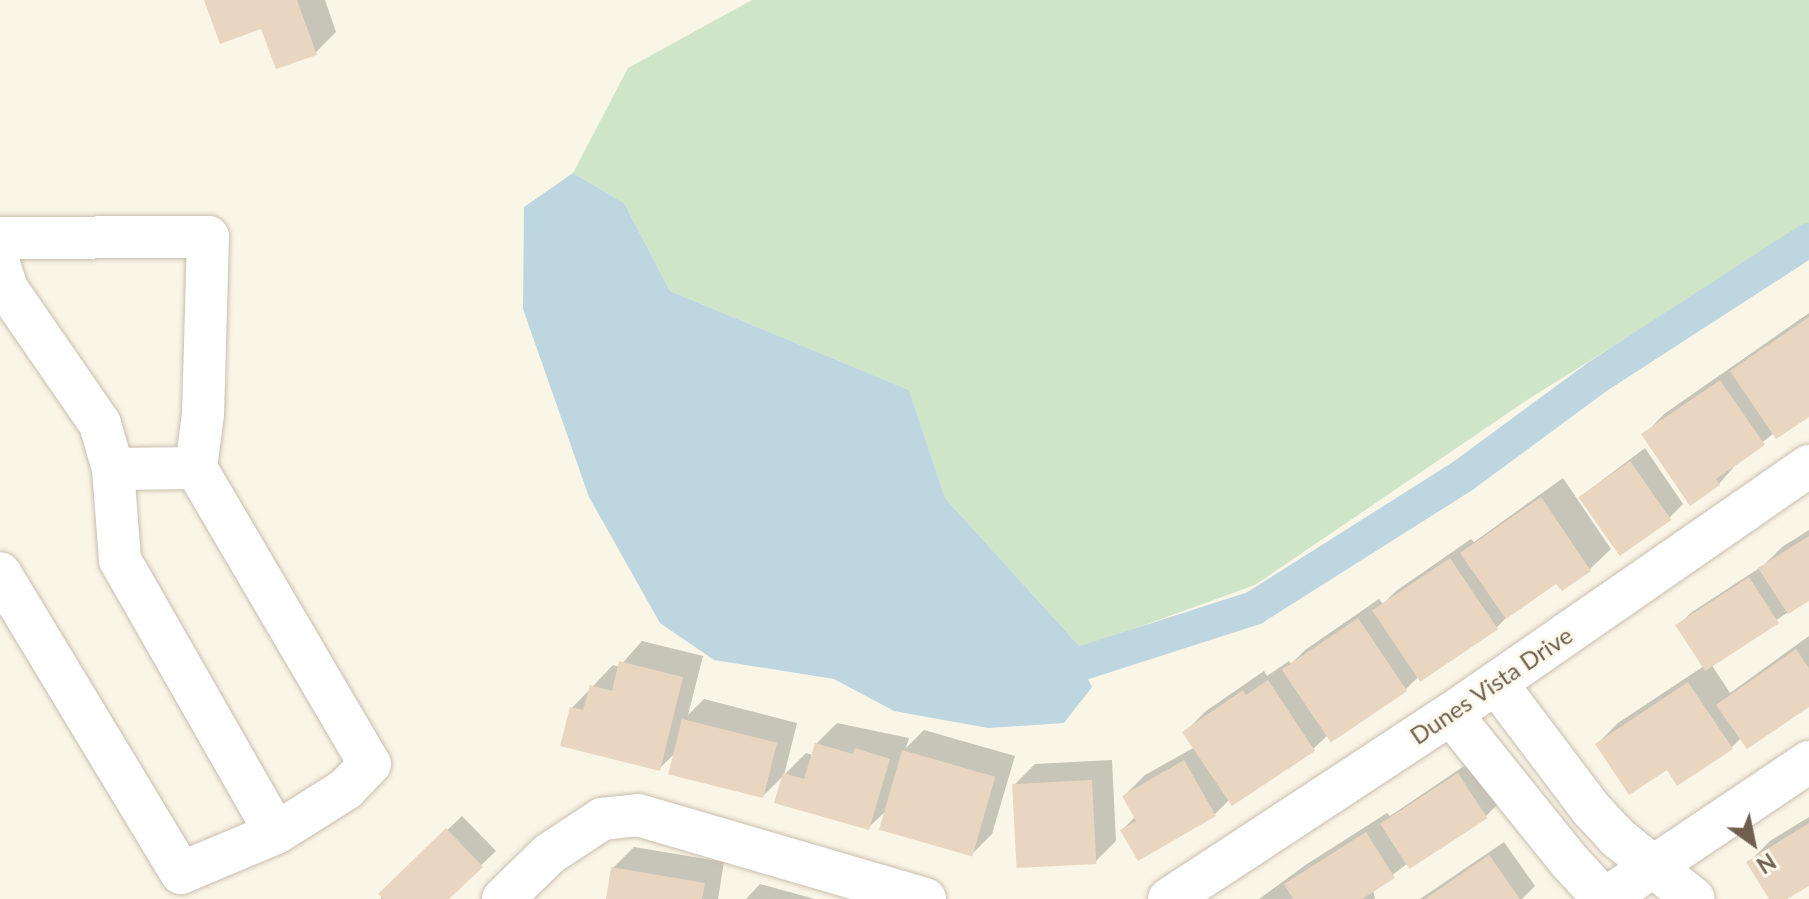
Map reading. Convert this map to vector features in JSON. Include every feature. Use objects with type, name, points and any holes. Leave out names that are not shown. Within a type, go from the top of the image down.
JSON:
[{"type":"street","points":[[0,238],[208,237],[203,414],[196,468],[370,764],[346,789],[276,833],[181,873],[0,573]]},
{"type":"street","points":[[0,267],[7,289],[100,424],[113,469],[120,560],[276,833]]},
{"type":"street","name":"Dunes Vista Drive","points":[[1169,899],[1451,714],[1809,466]]},
{"type":"street","points":[[113,469],[196,468]]},
{"type":"street","points":[[1496,683],[1591,809],[1618,838],[1694,899]]},
{"type":"street","points":[[1451,714],[1605,899],[1809,762]]},
{"type":"street","points":[[503,899],[549,854],[602,819],[638,815],[925,899]]},
{"type":"green space","points":[[752,0],[1809,0],[1809,224],[1530,398],[1255,585],[1081,648],[945,498],[909,390],[670,291],[624,203],[573,173],[628,68]]},
{"type":"water","points":[[573,173],[624,203],[670,291],[909,390],[945,498],[1081,648],[1080,664],[1092,687],[1064,723],[988,728],[894,711],[834,679],[714,660],[660,623],[589,497],[523,309],[524,207]]},
{"type":"building","points":[[204,0],[297,0],[317,55],[276,69],[261,29],[220,44]]},
{"type":"building","points":[[1809,317],[1809,417],[1776,439],[1730,371]]},
{"type":"building","points":[[1720,380],[1765,445],[1716,479],[1720,485],[1690,506],[1641,434]]},
{"type":"building","points":[[1630,461],[1671,520],[1620,556],[1578,497]]},
{"type":"building","points":[[1541,497],[1591,571],[1562,591],[1556,584],[1506,619],[1460,553]]},
{"type":"building","points":[[1809,536],[1809,601],[1788,614],[1758,568]]},
{"type":"building","points":[[1450,558],[1498,629],[1420,682],[1372,611]]},
{"type":"building","points":[[1749,577],[1779,623],[1705,671],[1675,625]]},
{"type":"building","points":[[1358,618],[1407,691],[1331,742],[1282,669]]},
{"type":"building","points":[[1796,649],[1809,668],[1809,707],[1747,749],[1716,705]]},
{"type":"building","points":[[619,661],[683,677],[660,771],[560,746],[570,707],[583,710],[590,685],[612,691]]},
{"type":"building","points":[[1268,680],[1315,751],[1232,806],[1182,732],[1243,690],[1246,695]]},
{"type":"building","points":[[1688,682],[1733,749],[1677,786],[1667,770],[1629,795],[1595,744]]},
{"type":"building","points":[[682,719],[777,743],[763,798],[668,774]]},
{"type":"building","points":[[815,743],[853,754],[855,748],[890,759],[869,830],[774,803],[783,773],[804,779]]},
{"type":"building","points":[[902,750],[995,777],[972,857],[879,830]]},
{"type":"building","points":[[1184,760],[1216,816],[1138,861],[1120,830],[1136,821],[1122,796]]},
{"type":"building","points":[[1458,773],[1487,818],[1409,869],[1380,824]]},
{"type":"building","points":[[1092,780],[1096,864],[1017,868],[1012,784]]},
{"type":"building","points":[[1809,823],[1809,886],[1787,899],[1769,899],[1746,862]]},
{"type":"building","points":[[446,828],[483,867],[449,899],[384,899],[378,894]]},
{"type":"building","points":[[1366,832],[1395,878],[1362,899],[1293,899],[1284,884]]},
{"type":"building","points":[[1489,855],[1520,899],[1425,899]]},
{"type":"building","points":[[611,867],[705,883],[702,899],[606,899]]},
{"type":"waterway","points":[[1080,664],[1254,608],[1464,475],[1597,377],[1809,240]]}]
